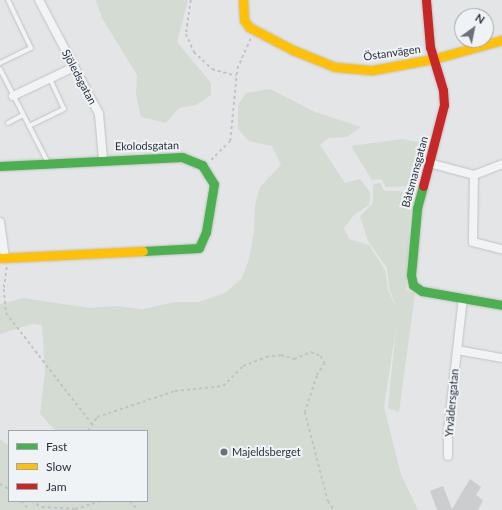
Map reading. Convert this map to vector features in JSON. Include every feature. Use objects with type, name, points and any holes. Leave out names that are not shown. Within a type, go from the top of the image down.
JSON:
[{"type":"street","name":"Sjöledsgatan","points":[[39,0],[99,114],[103,159]]},
{"type":"street","points":[[243,0],[244,20],[254,31]]},
{"type":"street","name":"Båtsmansgatan","points":[[426,0],[433,59],[443,90],[444,105],[417,209],[411,275],[413,285],[422,291],[502,305]]},
{"type":"street","name":"Östanvägen","points":[[254,31],[335,67],[373,70],[433,59],[502,40]]},
{"type":"street","points":[[14,96],[74,66]]},
{"type":"street","name":"Ekolodsgatan","points":[[0,166],[103,159],[182,157],[203,167]]},
{"type":"street","points":[[429,163],[474,175],[502,164]]},
{"type":"street","points":[[0,222],[4,257],[198,248],[206,232],[214,184],[203,167]]},
{"type":"street","points":[[474,175],[473,242],[502,250]]},
{"type":"street","name":"Yrvädersgatan","points":[[448,456],[448,431],[463,298]]},
{"type":"street","points":[[457,350],[502,358]]},
{"type":"lane","points":[[0,64],[31,48],[8,0]]},
{"type":"lane","points":[[0,69],[48,163]]},
{"type":"lane","points":[[29,126],[64,109],[49,78]]},
{"type":"lane","points":[[8,123],[23,115]]},
{"type":"path","points":[[191,0],[186,34],[194,52],[212,69],[236,76]]},
{"type":"path","points":[[203,167],[230,141],[236,76],[254,31]]},
{"type":"path","points":[[4,257],[6,314],[92,424]]},
{"type":"path","points":[[89,430],[97,417],[175,390],[222,386],[243,366],[266,356],[281,354],[294,359],[311,352],[321,356],[325,363],[317,376],[305,412],[328,501],[334,510]]},
{"type":"path","points":[[22,502],[29,510]]},
{"type":"path","points":[[33,502],[42,507],[75,509],[99,502]]},
{"type":"path","points":[[131,502],[138,510]]},
{"type":"shaded area","points":[[96,0],[188,0],[177,42],[211,83],[211,95],[196,105],[179,108],[166,123],[141,117],[136,94],[137,75],[102,18]]},
{"type":"shaded area","points":[[270,89],[315,112],[361,127],[347,137],[328,138],[320,145],[345,183],[360,179],[370,192],[369,205],[354,215],[344,228],[349,239],[369,245],[385,270],[388,290],[397,310],[389,288],[387,268],[368,241],[360,216],[373,203],[373,184],[380,183],[384,191],[399,191],[411,195],[406,290],[415,294],[399,412],[388,408],[396,327],[384,407],[401,475],[418,510],[0,510],[0,439],[8,445],[8,502],[148,502],[148,430],[55,430],[40,414],[45,371],[42,325],[32,324],[0,334],[0,304],[23,298],[89,308],[116,306],[143,309],[175,302],[199,302],[225,293],[242,278],[249,259],[254,231],[255,205],[260,187],[281,165],[272,146],[249,141],[238,129],[238,105],[246,93]]},
{"type":"shaded area","points":[[402,139],[426,143],[413,186],[386,187],[381,179],[372,180],[351,146]]},
{"type":"building","points":[[470,479],[481,487],[476,495],[483,500],[478,510],[437,510],[430,491],[443,486],[452,509]]},
{"type":"traffic: fast","points":[[0,166],[182,157],[202,165],[214,184],[206,232],[199,248],[143,251]]},
{"type":"traffic: fast","points":[[423,186],[417,209],[411,275],[413,285],[422,291],[502,305]]},
{"type":"traffic: slow","points":[[243,0],[244,20],[249,27],[293,50],[335,67],[373,70],[433,59],[502,40]]},
{"type":"traffic: slow","points":[[0,258],[143,251]]},
{"type":"traffic: jam","points":[[423,186],[444,105],[443,90],[430,47],[426,0]]},
{"type":"place","name":"Majeldsberget","points":[[224,452]]}]
